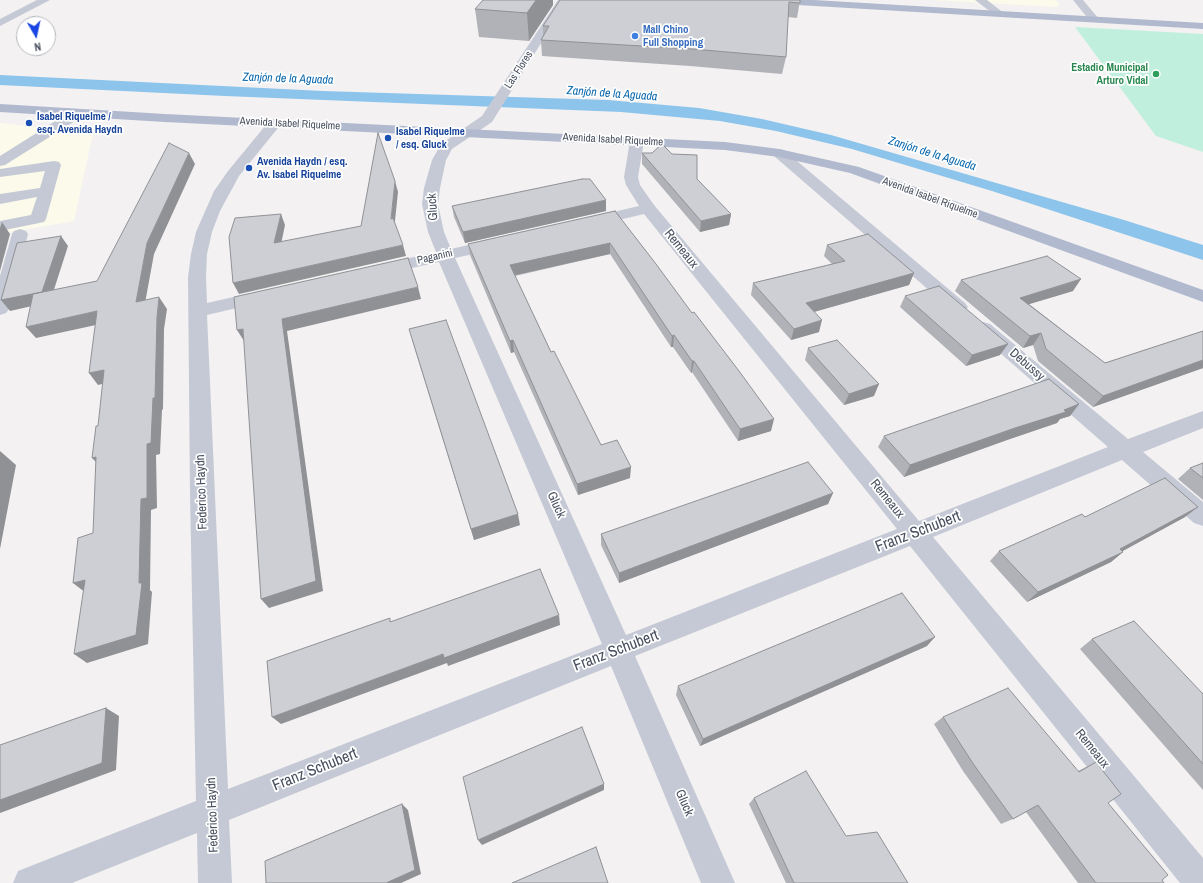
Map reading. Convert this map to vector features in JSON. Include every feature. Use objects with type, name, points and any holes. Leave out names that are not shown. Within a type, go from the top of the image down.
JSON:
[{"type":"main road","points":[[764,0],[1203,26]]},
{"type":"main road","name":"Avenida Isabel Riquelme","points":[[0,108],[725,146],[779,153],[854,170],[1203,296]]},
{"type":"street","points":[[0,23],[45,0]]},
{"type":"street","name":"Las Flores","points":[[466,132],[482,124],[489,116],[563,0]]},
{"type":"street","points":[[980,0],[1000,14]]},
{"type":"street","points":[[1078,0],[1094,19]]},
{"type":"street","points":[[0,162],[78,113]]},
{"type":"street","name":"Federico Haydn","points":[[215,883],[202,493],[197,277],[199,254],[204,232],[212,211],[232,174],[275,123]]},
{"type":"street","name":"Gluck","points":[[466,132],[446,147],[439,160],[432,188],[430,204],[436,232],[619,650],[718,883]]},
{"type":"street","name":"Remeaux","points":[[637,141],[631,177],[633,184],[648,208],[1202,883]]},
{"type":"street","name":"Debussy","points":[[779,153],[1203,516]]},
{"type":"street","points":[[0,173],[54,165],[38,219],[0,226]]},
{"type":"street","points":[[0,199],[46,192]]},
{"type":"street","points":[[571,226],[648,208]]},
{"type":"street","points":[[0,309],[5,273],[20,234]]},
{"type":"street","name":"Paganini","points":[[367,273],[511,240]]},
{"type":"street","points":[[198,311],[284,292]]},
{"type":"street","name":"Franz Schubert","points":[[30,883],[1203,419]]},
{"type":"shaded area","points":[[933,0],[1056,0],[1060,5],[1055,7]]},
{"type":"shaded area","points":[[0,123],[93,133],[74,221],[0,234]]},
{"type":"green space","name":"Estadio Municipal Arturo Vidal","points":[[1075,27],[1203,34],[1203,152],[1156,136]]},
{"type":"water","points":[[0,75],[323,91],[608,100],[699,108],[762,119],[831,135],[1124,220],[1203,245],[1203,260],[992,191],[852,149],[776,131],[720,121],[621,112],[225,96],[0,85]]},
{"type":"building","points":[[483,0],[536,0],[527,13],[475,9]]},
{"type":"building","points":[[560,0],[800,0],[800,3],[789,2],[786,57],[692,49],[541,40],[549,26],[543,26]]},
{"type":"building","points":[[378,133],[395,181],[391,219],[393,218],[403,245],[233,283],[229,237],[235,218],[281,214],[274,243],[361,226]]},
{"type":"building","points":[[169,143],[189,153],[147,243],[136,302],[159,297],[157,317],[155,398],[153,398],[151,443],[147,444],[147,498],[141,499],[139,583],[142,583],[136,635],[74,654],[85,580],[73,583],[78,538],[93,533],[96,457],[92,458],[96,426],[98,426],[104,370],[89,373],[97,311],[26,327],[33,294],[97,281]]},
{"type":"building","points":[[662,144],[672,154],[697,155],[697,179],[731,214],[701,221],[642,153],[652,153]]},
{"type":"building","points":[[582,179],[590,179],[606,200],[463,232],[452,206]]},
{"type":"building","points":[[615,211],[692,313],[694,312],[774,419],[740,429],[694,361],[692,361],[674,335],[672,336],[610,243],[510,265],[551,352],[554,351],[601,445],[617,440],[631,467],[577,484],[513,340],[510,341],[468,244]]},
{"type":"building","points":[[868,234],[914,273],[806,303],[822,320],[794,329],[753,283],[845,261],[827,245]]},
{"type":"building","points":[[61,236],[42,292],[1,300],[17,243]]},
{"type":"building","points":[[1047,256],[1081,279],[1020,298],[1105,363],[1203,331],[1203,360],[1103,396],[1046,349],[1041,333],[1030,336],[961,280]]},
{"type":"building","points":[[408,258],[418,287],[282,319],[316,581],[261,599],[243,329],[237,330],[234,297]]},
{"type":"building","points":[[939,286],[1008,344],[972,355],[905,296]]},
{"type":"building","points":[[446,320],[518,514],[471,529],[409,329]]},
{"type":"building","points":[[837,340],[879,384],[849,394],[808,348]]},
{"type":"building","points":[[1049,379],[1079,404],[1064,410],[1066,412],[1015,428],[910,465],[884,436]]},
{"type":"building","points":[[808,462],[833,493],[619,573],[601,534]]},
{"type":"building","points":[[1203,463],[1203,478],[1190,468]]},
{"type":"building","points":[[1165,478],[1198,507],[1120,549],[1123,552],[1038,592],[999,551],[1082,514],[1085,517]]},
{"type":"building","points":[[540,569],[559,615],[444,658],[443,654],[272,717],[267,661],[390,618],[390,622]]},
{"type":"building","points":[[902,593],[935,637],[703,739],[678,686]]},
{"type":"building","points":[[1134,621],[1203,694],[1203,764],[1092,639]]},
{"type":"building","points":[[1008,688],[1079,772],[1096,762],[1121,794],[1108,803],[1168,875],[1162,880],[1164,883],[1096,883],[1038,805],[1013,819],[974,765],[943,717]]},
{"type":"building","points":[[106,708],[102,763],[0,800],[0,745]]},
{"type":"building","points":[[582,727],[604,784],[478,840],[463,777]]},
{"type":"building","points":[[806,771],[846,836],[877,832],[908,883],[794,883],[754,798]]},
{"type":"building","points":[[402,804],[415,870],[386,883],[266,883],[265,861]]},
{"type":"building","points":[[596,847],[608,883],[512,883]]},
{"type":"place","name":"Mall Chino Full Shopping","points":[[635,36]]},
{"type":"place","name":"Estadio Municipal Arturo Vidal","points":[[1156,74]]},
{"type":"place","name":"Isabel Riquelme / esq. Avenida Haydn","points":[[29,123]]},
{"type":"place","name":"Isabel Riquelme / esq. Gluck","points":[[388,138]]},
{"type":"place","name":"Avenida Haydn / esq. Av. Isabel Riquelme","points":[[249,168]]},
{"type":"water label","name":"Zanjón de la Aguada","points":[[288,79]]},
{"type":"water label","name":"Zanjón de la Aguada","points":[[612,94]]},
{"type":"water label","name":"Zanjón de la Aguada","points":[[932,154]]}]
